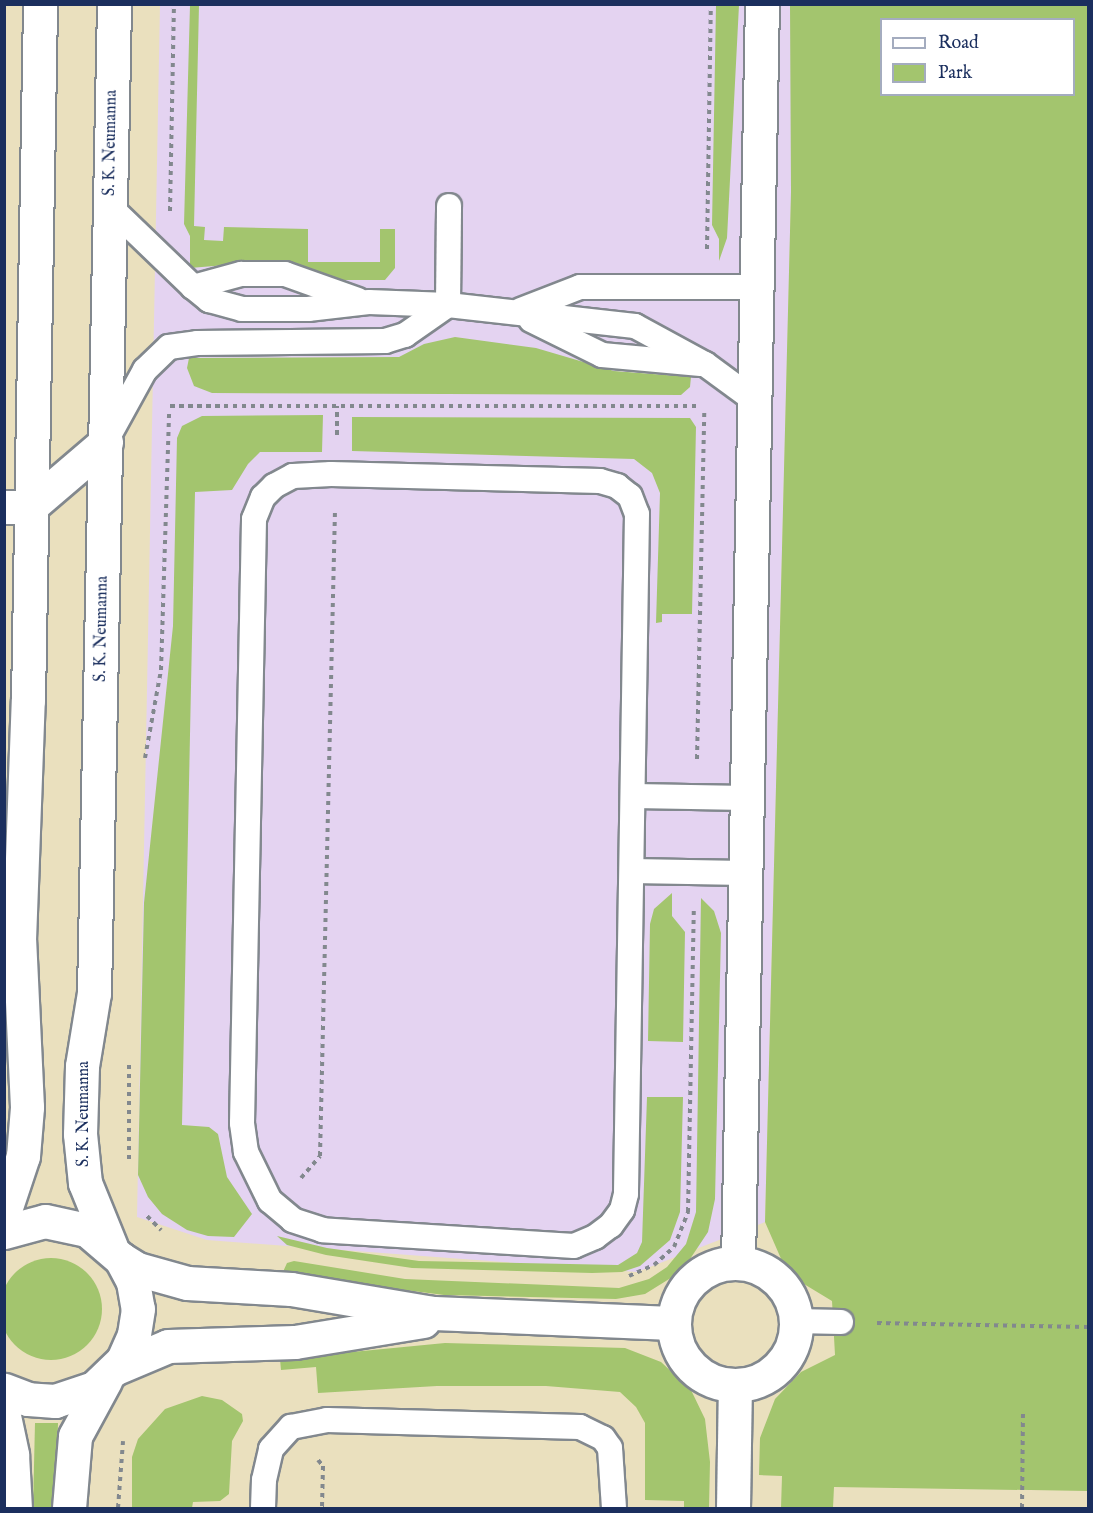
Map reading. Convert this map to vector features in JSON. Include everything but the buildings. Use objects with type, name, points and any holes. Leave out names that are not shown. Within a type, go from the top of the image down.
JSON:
[{"type":"street","points":[[4,1213],[18,1179],[27,1115],[19,940],[17,507],[40,4]]},
{"type":"street","name":"S. K. Neumanna","points":[[111,1374],[130,1348],[137,1323],[135,1289],[116,1253],[85,1182],[80,1134],[82,1066],[94,993],[114,4]]},
{"type":"street","points":[[738,1263],[762,4]]},
{"type":"street","points":[[17,507],[106,442]]},
{"type":"street","points":[[4,1232],[30,1223],[59,1222],[87,1230],[137,1269],[187,1283],[291,1289],[401,1309],[478,1316],[673,1323]]},
{"type":"street","points":[[738,1263],[760,1268],[778,1281],[791,1299],[796,1320],[792,1345],[779,1366],[759,1381],[735,1386],[711,1381],[691,1368],[678,1347],[673,1323],[678,1299],[693,1279],[714,1267],[738,1263]]},
{"type":"street","points":[[4,1390],[28,1399],[55,1401],[82,1395],[111,1374],[168,1346],[295,1342],[432,1320],[478,1316]]},
{"type":"street","points":[[69,1509],[75,1436],[111,1374]]},
{"type":"street","points":[[733,1509],[735,1386]]},
{"type":"street","points":[[4,1416],[12,1455],[15,1509]]},
{"type":"lane","points":[[448,305],[449,206]]},
{"type":"lane","points":[[110,207],[209,300],[242,309],[308,309],[369,302],[448,305],[635,326],[705,364],[754,400]]},
{"type":"lane","points":[[193,287],[241,274],[285,274],[369,302]]},
{"type":"lane","points":[[516,312],[580,287],[757,287]]},
{"type":"lane","points":[[106,442],[145,370],[169,347],[197,343],[385,341],[405,335],[448,305]]},
{"type":"lane","points":[[516,312],[602,355],[705,364]]},
{"type":"lane","points":[[336,473],[586,479],[617,486],[630,496],[639,531],[634,796],[626,1194],[622,1210],[611,1225],[595,1237],[574,1246],[347,1234],[292,1220],[259,1187],[252,1171],[242,1123],[251,544],[263,497],[274,486],[293,476],[336,473]]},
{"type":"lane","points":[[634,796],[747,798]]},
{"type":"lane","points":[[632,871],[745,873]]},
{"type":"lane","points":[[796,1320],[841,1322]]},
{"type":"lane","points":[[263,1509],[264,1480],[271,1449],[291,1427],[327,1420],[579,1426],[603,1438],[610,1448],[614,1509]]},
{"type":"path","points":[[170,263],[174,4]]},
{"type":"path","points":[[707,254],[711,4]]},
{"type":"path","points":[[144,761],[161,670],[169,347]]},
{"type":"path","points":[[169,406],[704,406]]},
{"type":"path","points":[[277,1206],[320,1156],[337,406]]},
{"type":"path","points":[[129,1050],[130,1169]]},
{"type":"path","points":[[144,1212],[167,1233]]},
{"type":"path","points":[[841,1322],[1089,1327]]},
{"type":"path","points":[[1022,1509],[1023,1414]]},
{"type":"path","points":[[118,1509],[125,1431]]},
{"type":"shaded area","points":[[160,5],[796,5],[765,1222],[637,1272],[207,1240],[137,1217]]},
{"type":"green space","points":[[190,5],[199,5],[194,226],[205,227],[204,240],[223,241],[224,227],[308,229],[308,262],[380,262],[380,229],[395,229],[395,268],[385,280],[335,280],[275,261],[190,268],[190,236],[184,224]]},
{"type":"green space","points":[[716,5],[739,5],[727,238],[719,261],[719,239],[712,225]]},
{"type":"green space","points":[[790,5],[1088,5],[1088,1491],[834,1487],[833,1508],[781,1508],[782,1476],[759,1475],[760,1438],[775,1399],[801,1372],[835,1355],[832,1301],[799,1281],[782,1261],[765,1222],[791,192]]},
{"type":"green space","points":[[455,337],[536,348],[614,371],[691,377],[690,387],[681,395],[212,393],[194,386],[187,368],[189,358],[399,357],[424,344]]},
{"type":"green space","points":[[323,415],[322,452],[260,452],[248,464],[232,490],[195,492],[182,1125],[209,1127],[218,1134],[227,1177],[252,1214],[234,1237],[208,1236],[187,1230],[162,1214],[148,1197],[138,1175],[144,903],[173,626],[177,438],[182,426],[202,416]]},
{"type":"green space","points":[[352,417],[690,418],[696,427],[692,614],[662,614],[662,622],[656,623],[660,493],[652,473],[634,459],[352,451]]},
{"type":"green space","points":[[672,893],[672,916],[685,932],[683,1042],[648,1041],[650,924],[654,909]]},
{"type":"green space","points":[[701,898],[714,911],[721,933],[715,1199],[708,1232],[682,1271],[645,1294],[616,1299],[444,1295],[282,1274],[287,1263],[294,1261],[405,1279],[619,1288],[649,1279],[667,1267],[686,1244],[696,1212]]},
{"type":"green space","points":[[647,1097],[683,1097],[680,1212],[670,1240],[640,1266],[622,1272],[592,1273],[412,1268],[326,1255],[287,1245],[277,1236],[327,1248],[419,1261],[618,1265],[637,1253],[642,1242]]},
{"type":"green space","points":[[51,1258],[70,1262],[87,1273],[98,1290],[102,1309],[98,1328],[87,1345],[70,1356],[51,1360],[32,1356],[15,1345],[4,1328],[0,1309],[4,1290],[15,1273],[32,1262]]},
{"type":"green space","points":[[445,1343],[625,1348],[661,1362],[691,1390],[705,1419],[710,1462],[709,1508],[684,1508],[684,1501],[645,1500],[645,1423],[636,1407],[620,1392],[546,1386],[437,1386],[318,1393],[316,1367],[281,1370],[280,1359]]},
{"type":"green space","points":[[202,1396],[222,1400],[242,1414],[243,1421],[232,1441],[229,1494],[220,1501],[193,1502],[192,1508],[132,1508],[132,1457],[138,1439],[165,1409]]},
{"type":"green space","points":[[35,1423],[58,1423],[56,1508],[33,1508]]}]
